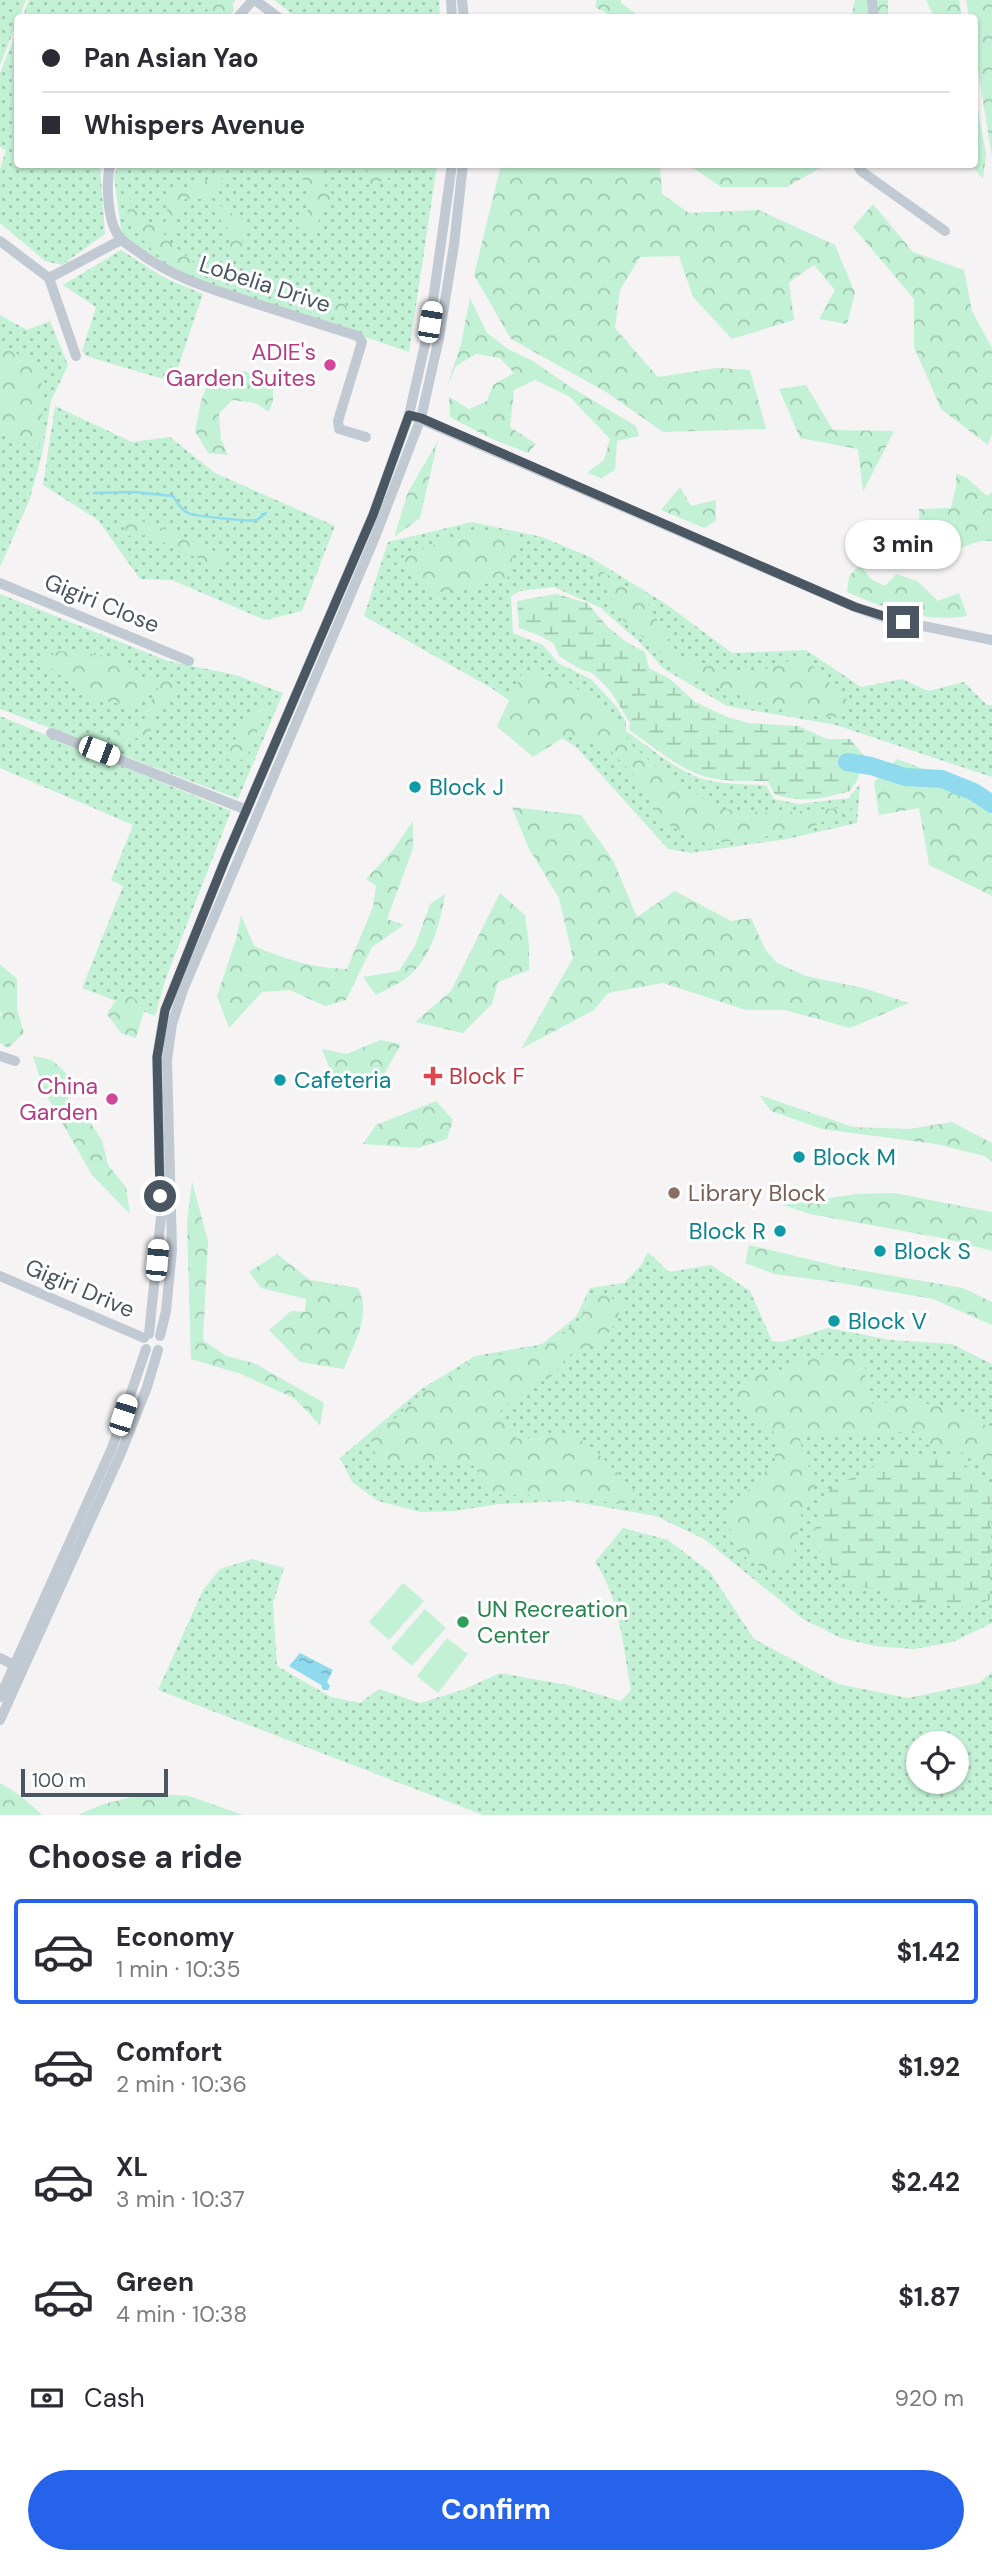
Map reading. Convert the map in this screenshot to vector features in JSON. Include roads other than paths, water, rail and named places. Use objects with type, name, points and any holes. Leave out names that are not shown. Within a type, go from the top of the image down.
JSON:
[{"type":"street","points":[[241,14],[254,0],[273,14]]},
{"type":"street","points":[[48,278],[121,240],[112,216],[109,168]]},
{"type":"street","points":[[0,1697],[112,1448],[150,1339],[166,1311],[172,1250],[167,1060],[172,1024],[183,990],[373,515],[409,415],[430,322],[451,168]]},
{"type":"street","points":[[150,1339],[161,1217],[157,1095],[160,1030],[176,981],[247,810],[375,537],[421,418],[439,338],[463,168]]},
{"type":"street","points":[[859,168],[945,231]]},
{"type":"street","name":"Lobelia Drive","points":[[121,240],[180,277],[358,336],[362,342],[360,354],[338,421],[339,429],[366,437]]},
{"type":"street","points":[[0,241],[48,278],[76,356]]},
{"type":"street","points":[[409,415],[855,607],[889,619],[992,640]]},
{"type":"street","name":"Gigiri Close","points":[[0,583],[189,661]]},
{"type":"street","points":[[51,733],[247,810]]},
{"type":"street","points":[[0,1056],[15,1061]]},
{"type":"street","name":"Gigiri Drive","points":[[0,1276],[150,1339]]},
{"type":"street","points":[[0,1720],[121,1452],[147,1387],[162,1343],[150,1339]]},
{"type":"street","points":[[0,1658],[15,1665]]},
{"type":"water","points":[[300,1653],[333,1670],[327,1682],[330,1686],[328,1690],[323,1690],[321,1685],[289,1666]]},
{"type":"waterway","points":[[94,493],[134,492],[173,496],[186,512],[211,517],[257,520],[266,513]]},
{"type":"waterway","points":[[847,762],[871,766],[905,777],[942,779],[974,792],[992,804]]},
{"type":"place","name":"ADIE's Garden Suites","points":[[330,365]]},
{"type":"place","name":"Block J","points":[[415,787]]},
{"type":"place","name":"Block F","points":[[433,1076]]},
{"type":"place","name":"Cafeteria","points":[[280,1080]]},
{"type":"place","name":"China Garden","points":[[112,1099]]},
{"type":"place","name":"Block M","points":[[799,1157]]},
{"type":"place","name":"Library Block","points":[[674,1193]]},
{"type":"place","name":"Block R","points":[[780,1231]]},
{"type":"place","name":"Block S","points":[[880,1251]]},
{"type":"place","name":"Block V","points":[[834,1321]]},
{"type":"place","name":"UN Recreation Center","points":[[463,1622]]}]
